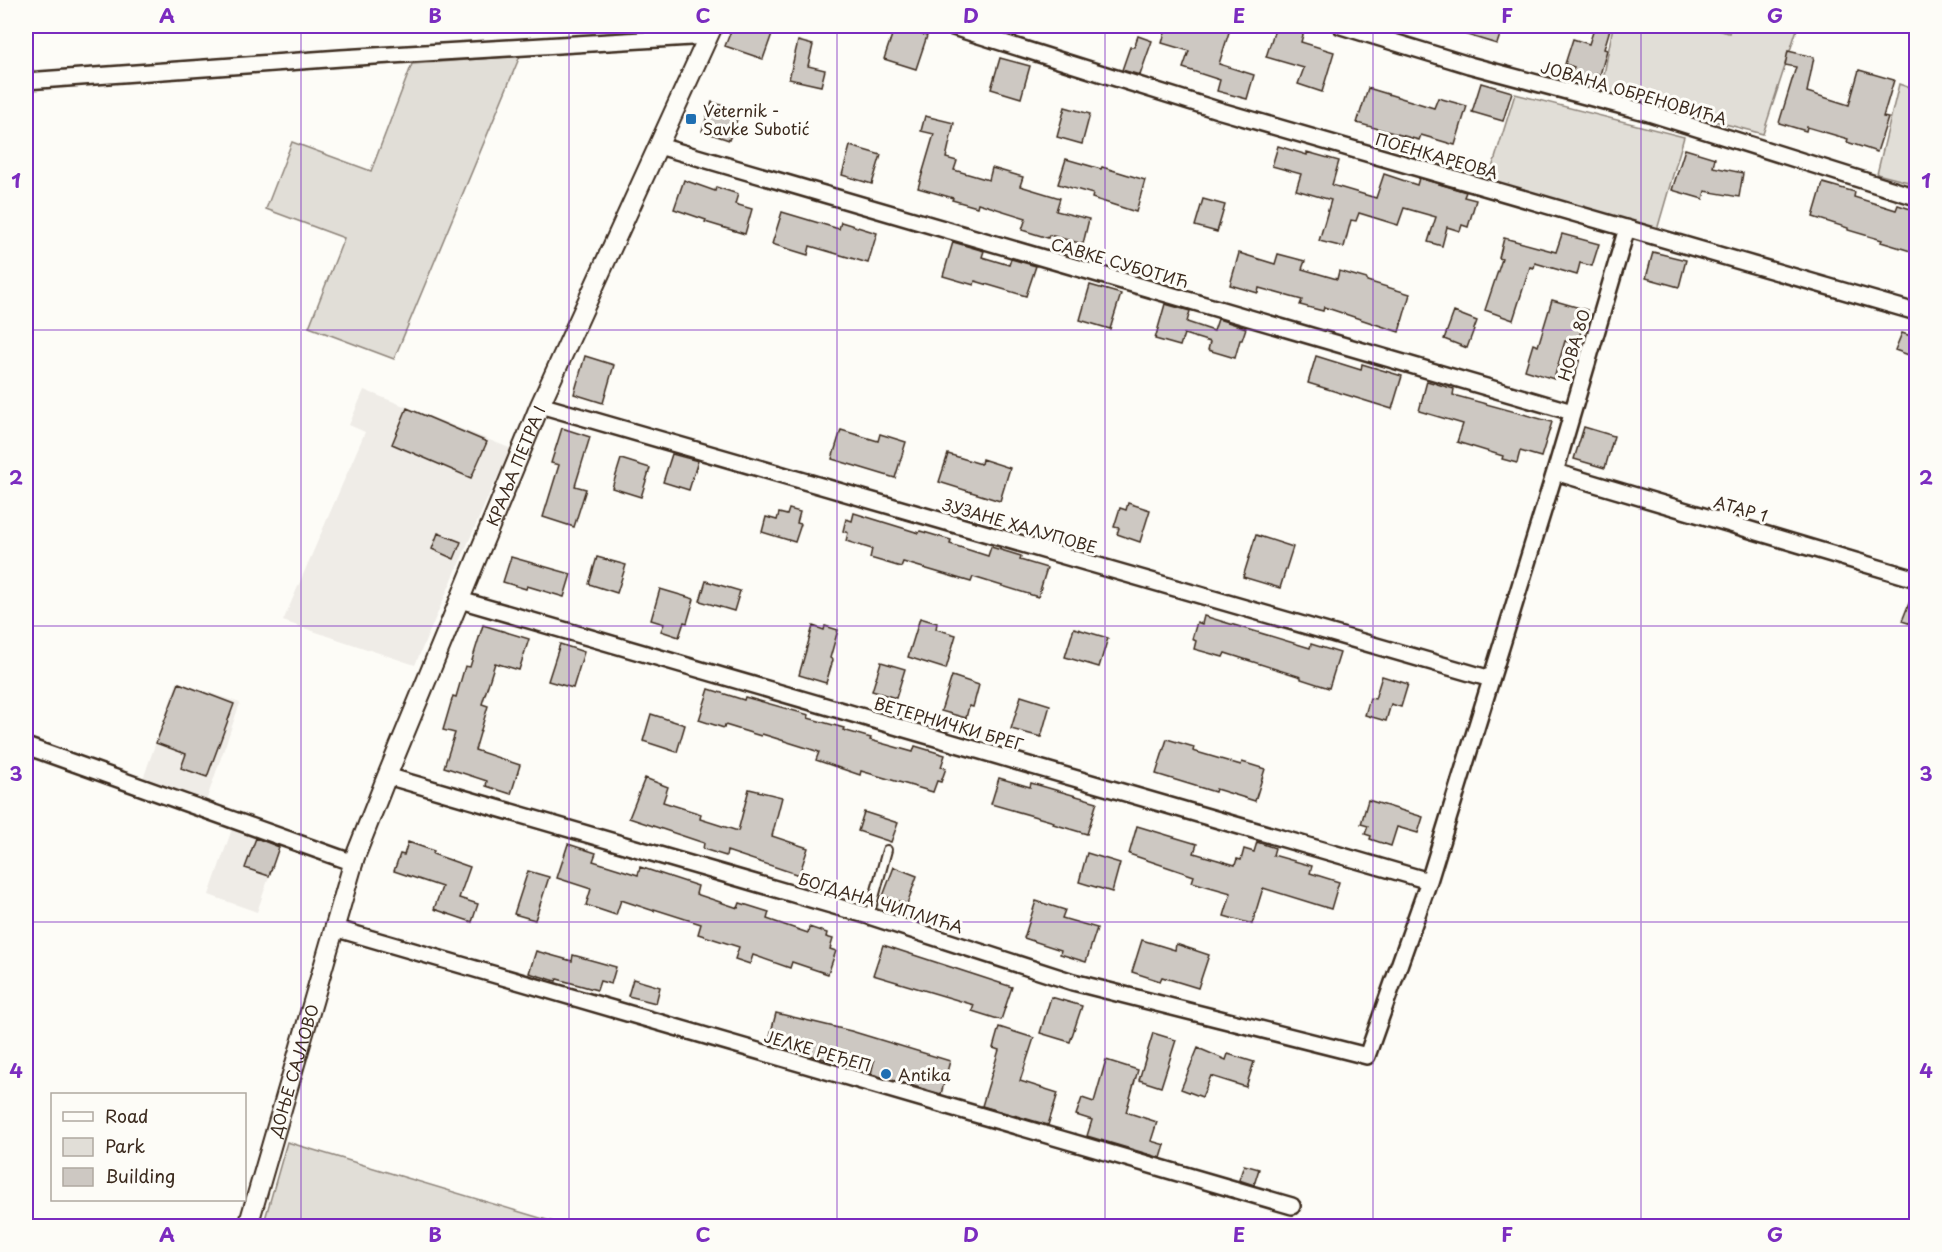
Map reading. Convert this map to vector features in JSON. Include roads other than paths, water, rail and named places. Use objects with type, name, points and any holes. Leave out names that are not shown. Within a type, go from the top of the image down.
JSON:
[{"type":"street","name":"ПОЕНКАРЕОВА","points":[[950,26],[1221,111],[1917,312]]},
{"type":"street","name":"ЈОВАНА ОБРЕНОВИЋА","points":[[1341,26],[1468,65],[1649,113],[1917,197]]},
{"type":"street","points":[[26,81],[711,31]]},
{"type":"street","name":"КРАЉА ПЕТРА I","points":[[336,922],[354,863],[387,776],[540,405],[711,31]]},
{"type":"street","name":"САВКЕ СУБОТИЋ","points":[[659,146],[1572,412]]},
{"type":"street","name":"НОВА 80","points":[[1367,1056],[1429,881],[1555,472],[1627,228]]},
{"type":"street","name":"ЗУЗАНЕ ХАЛУПОВЕ","points":[[540,405],[1491,679]]},
{"type":"street","name":"АТАР 1","points":[[1555,472],[1917,579]]},
{"type":"street","name":"ВЕТЕРНИЧКИ БРЕГ","points":[[460,600],[1429,881]]},
{"type":"street","points":[[26,746],[354,863]]},
{"type":"street","name":"БОГДАНА ЧИПЛИЋА","points":[[387,776],[869,916],[1072,982],[1367,1056]]},
{"type":"street","name":"ЈЕЛКЕ РЕЂЕП","points":[[336,922],[1292,1206]]},
{"type":"street","name":"ДОЊЕ САЈЛОВО","points":[[248,1227],[336,922]]},
{"type":"lane","points":[[869,916],[887,850]]},
{"type":"place","name":"Veternik - Savke Subotić","points":[[691,119]]},
{"type":"place","name":"Antika","points":[[886,1074]]}]
